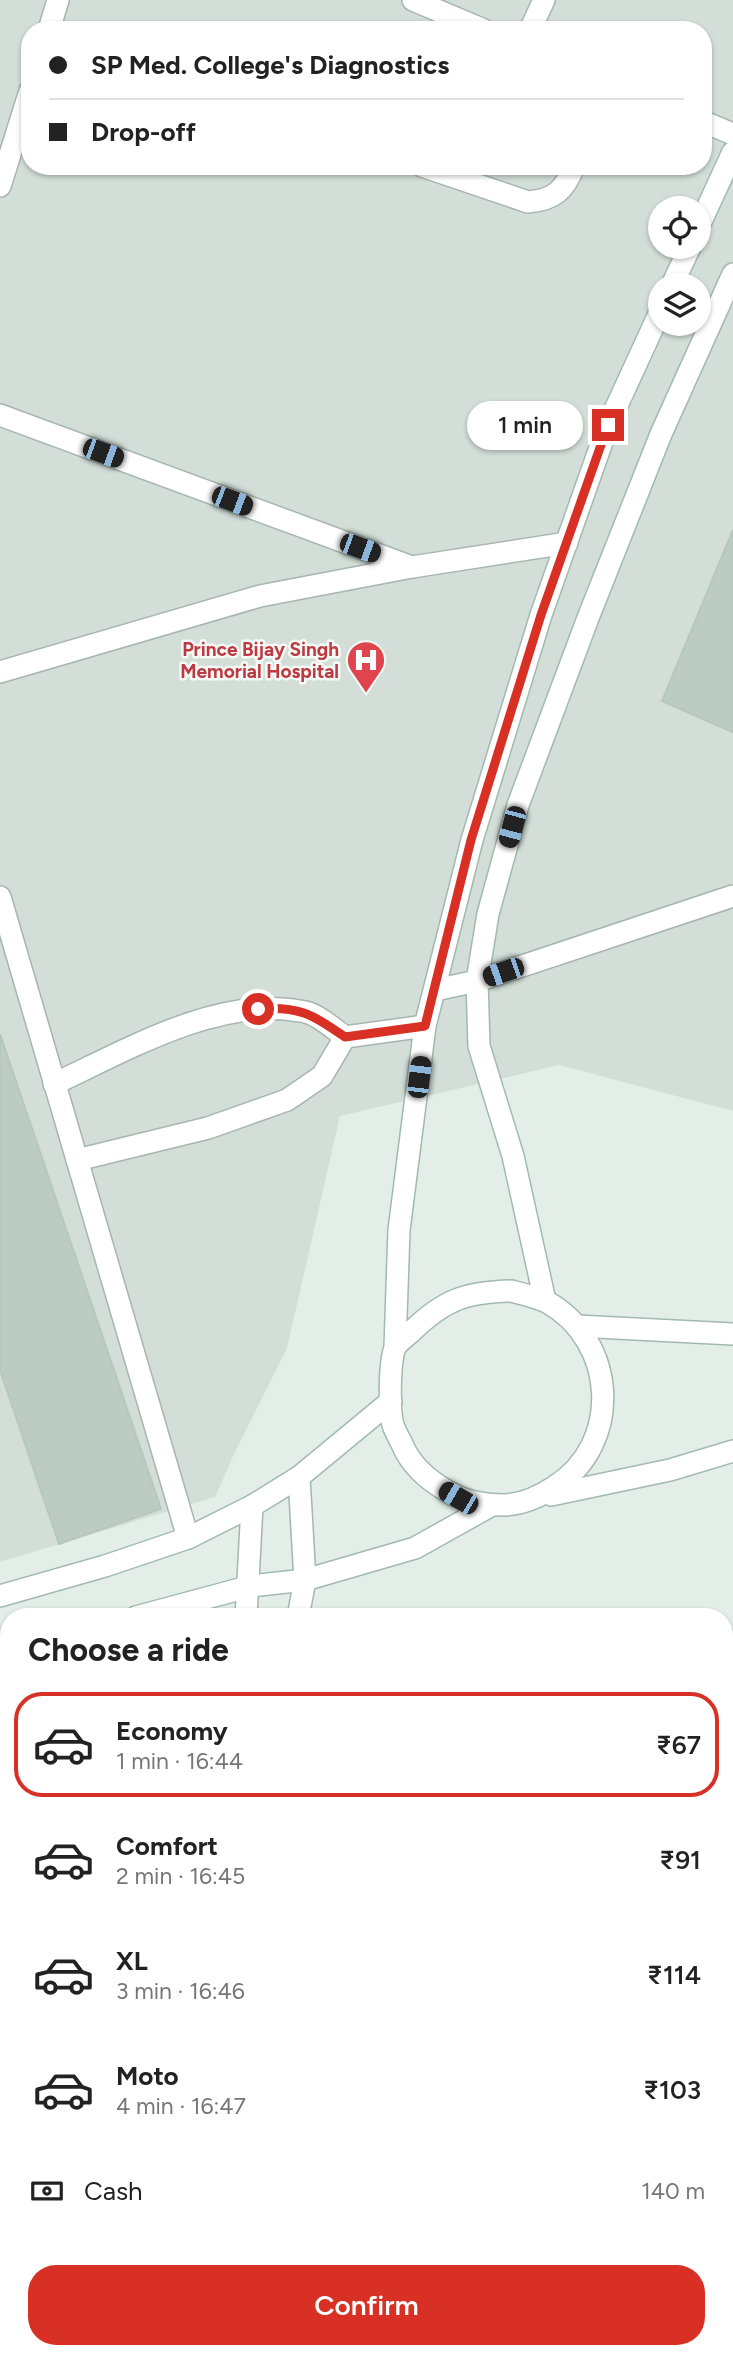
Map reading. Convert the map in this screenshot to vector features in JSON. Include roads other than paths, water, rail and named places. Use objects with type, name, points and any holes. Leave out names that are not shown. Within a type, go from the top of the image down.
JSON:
[{"type":"street","points":[[52,21],[58,0]]},
{"type":"street","points":[[413,0],[463,21]]},
{"type":"street","points":[[534,21],[544,0]]},
{"type":"street","points":[[0,186],[21,119]]},
{"type":"street","points":[[712,125],[733,134]]},
{"type":"street","points":[[711,200],[733,152]]},
{"type":"street","points":[[448,175],[528,202],[545,201],[558,192],[570,175]]},
{"type":"street","points":[[544,1301],[513,1156],[479,1046],[477,981],[488,914],[517,805],[661,434],[733,274]]},
{"type":"street","points":[[649,336],[608,425],[541,615],[471,840],[425,1026],[399,1230],[395,1347],[390,1388],[393,1423],[406,1454],[428,1480],[458,1498],[492,1505],[515,1504],[670,1470],[733,1451]]},
{"type":"street","points":[[0,415],[412,568]]},
{"type":"street","points":[[0,672],[260,596],[566,543]]},
{"type":"street","points":[[0,897],[188,1538]]},
{"type":"street","points":[[435,989],[477,981],[733,897]]},
{"type":"street","points":[[54,1084],[144,1041],[187,1025],[241,1010],[274,1008],[309,1013],[345,1037],[425,1026]]},
{"type":"street","points":[[77,1160],[208,1128],[287,1100],[322,1076],[345,1037]]},
{"type":"street","points":[[395,1347],[444,1304],[477,1292],[512,1291],[544,1301],[577,1326],[595,1354],[604,1387],[601,1421],[589,1453],[575,1471],[538,1497]]},
{"type":"street","points":[[577,1326],[733,1334]]},
{"type":"street","points":[[0,1596],[105,1566],[188,1538],[252,1506],[299,1477],[391,1401]]},
{"type":"street","points":[[299,1477],[305,1580],[300,1608]]},
{"type":"street","points":[[169,1608],[249,1586],[305,1580],[415,1548],[492,1505]]},
{"type":"street","points":[[247,1608],[252,1506]]},
{"type":"place","name":"Prince Bijay Singh Memorial Hospital","points":[[366,694]]}]
